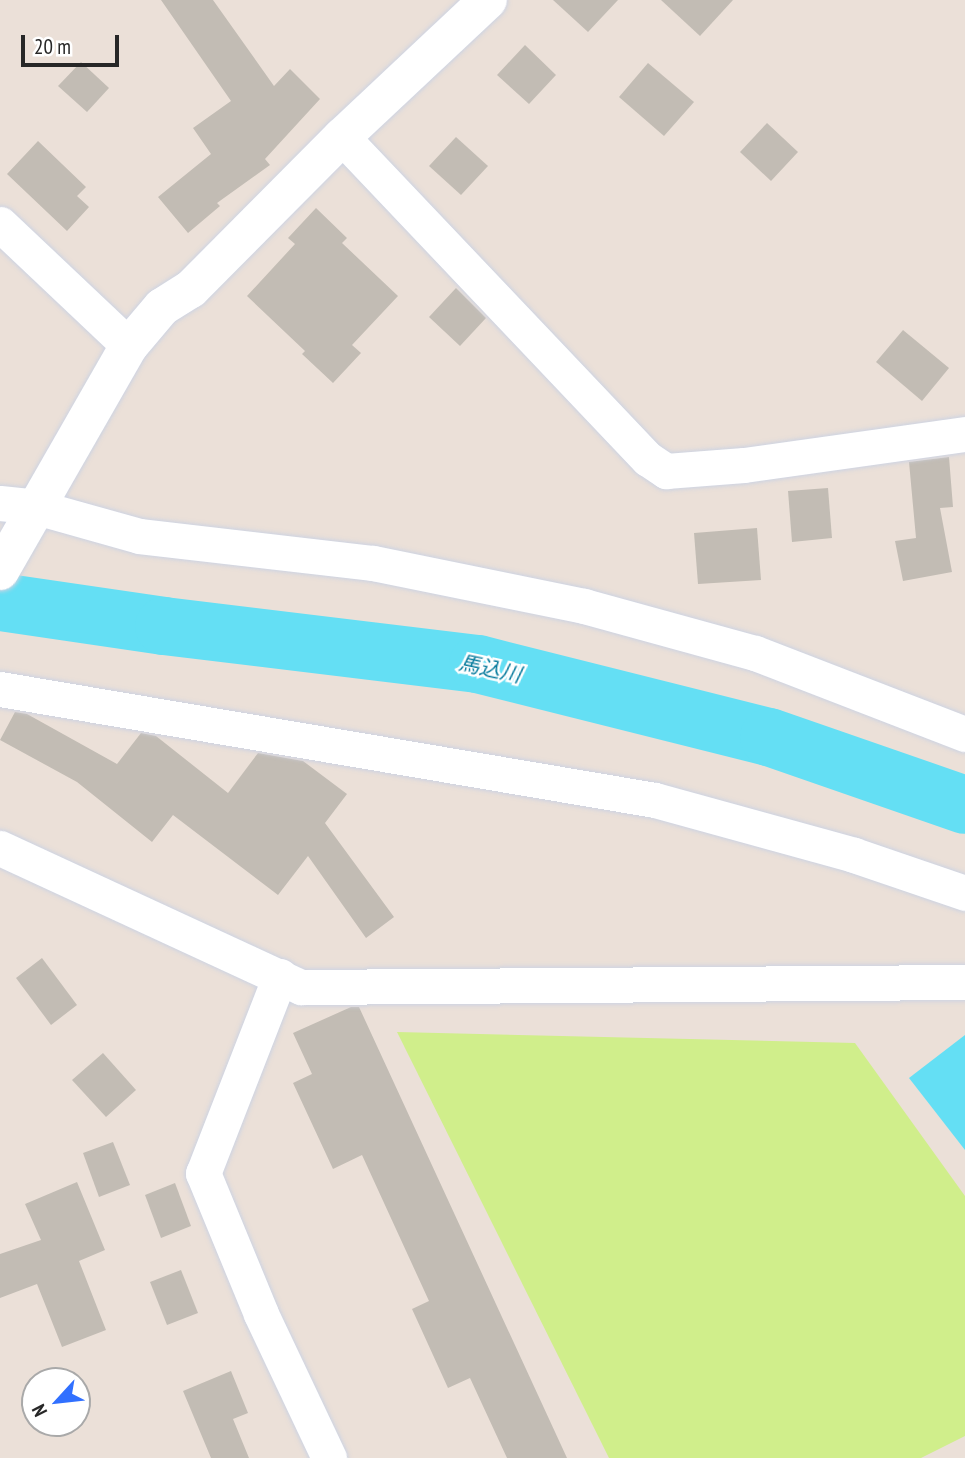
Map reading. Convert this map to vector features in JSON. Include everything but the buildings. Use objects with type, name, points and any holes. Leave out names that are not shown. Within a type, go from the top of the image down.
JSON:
[{"type":"street","points":[[0,571],[21,511],[129,346],[162,307],[191,289],[342,137],[488,0]]},
{"type":"street","points":[[342,137],[648,460],[666,471],[744,465],[965,434]]},
{"type":"street","points":[[0,224],[129,346]]},
{"type":"street","points":[[21,511],[139,536],[373,563],[584,606],[755,653],[965,734]]},
{"type":"street","points":[[0,689],[655,800],[854,855],[965,893]]},
{"type":"street","points":[[0,848],[301,987],[965,982]]},
{"type":"street","points":[[280,976],[203,1173],[261,1314],[329,1458]]},
{"type":"green space","points":[[397,1032],[855,1043],[965,1196],[965,1436],[921,1458],[609,1458]]},
{"type":"water","points":[[965,1035],[965,1150],[909,1078]]},
{"type":"waterway","name":"馬込川","points":[[0,602],[164,626],[478,664],[769,737],[965,805]]}]
